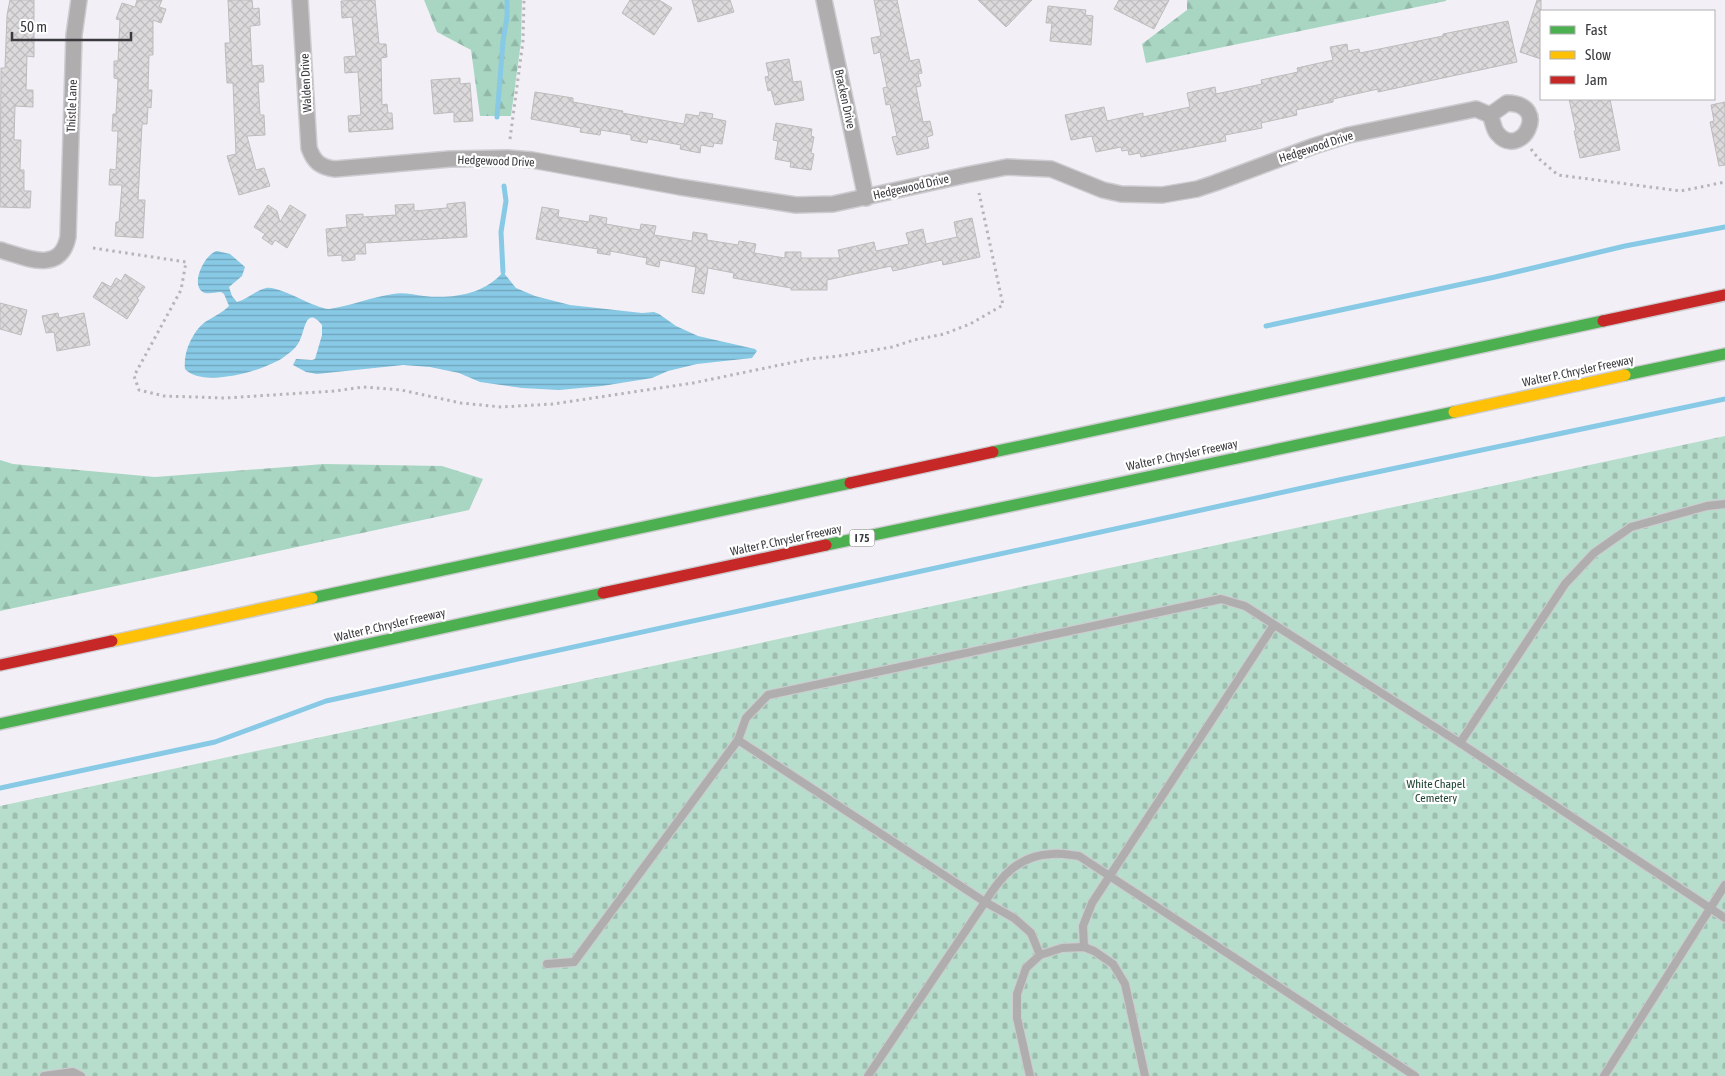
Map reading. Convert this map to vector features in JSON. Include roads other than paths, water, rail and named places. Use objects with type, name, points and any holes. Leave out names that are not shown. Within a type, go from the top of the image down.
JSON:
[{"type":"highway","points":[[0,665],[1725,295]]},
{"type":"highway","name":"Walter P. Chrysler Freeway","points":[[0,724],[507,613],[1725,354]]},
{"type":"street","name":"Thistle Lane","points":[[0,250],[38,261],[55,258],[62,254],[66,246],[74,35],[79,0]]},
{"type":"street","name":"Walden Drive","points":[[300,0],[304,40],[309,148],[312,157],[318,164]]},
{"type":"street","name":"Bracken Drive","points":[[824,0],[866,198]]},
{"type":"street","points":[[1507,103],[1516,104],[1524,107],[1528,113],[1530,119],[1529,128],[1523,137],[1513,141],[1503,139],[1494,128],[1490,115],[1507,103]]},
{"type":"street","name":"Hedgewood Drive","points":[[318,164],[335,169],[450,159],[508,158],[532,160],[680,187],[796,205],[833,204],[1007,167],[1051,169],[1103,190],[1144,196],[1178,193],[1215,183],[1349,135],[1476,110],[1490,115]]},
{"type":"lane","points":[[1460,743],[1565,584],[1594,553],[1631,527],[1666,516],[1707,506],[1725,504]]},
{"type":"lane","points":[[548,964],[574,962],[738,740],[746,718],[768,695],[1221,599],[1245,606],[1460,743],[1725,918]]},
{"type":"lane","points":[[1084,947],[1083,926],[1092,903],[1274,625]]},
{"type":"lane","points":[[738,740],[986,902],[1014,918],[1031,933],[1040,955]]},
{"type":"lane","points":[[868,1076],[986,902],[997,882],[1021,861],[1051,854],[1079,856],[1416,1076]]},
{"type":"lane","points":[[1604,1076],[1725,885]]},
{"type":"lane","points":[[1030,1076],[1016,1018],[1017,994],[1026,968],[1040,955],[1062,948],[1084,947],[1094,951],[1112,964],[1125,984],[1145,1076]]},
{"type":"lane","points":[[44,1076],[73,1072],[81,1076]]},
{"type":"water","points":[[217,251],[230,254],[245,267],[242,276],[229,287],[232,296],[237,302],[266,288],[279,290],[314,305],[329,309],[397,293],[434,297],[456,296],[486,286],[503,272],[516,288],[535,296],[570,305],[642,313],[654,312],[676,326],[698,336],[757,351],[752,358],[697,364],[668,371],[652,378],[602,386],[559,390],[522,388],[480,382],[459,373],[430,367],[403,365],[317,374],[306,372],[293,365],[296,359],[315,359],[322,335],[322,325],[317,319],[309,318],[295,347],[287,355],[275,362],[250,372],[235,375],[206,377],[194,375],[185,369],[185,356],[192,337],[200,326],[229,306],[224,294],[221,292],[205,293],[200,290],[198,284],[203,264],[212,253]]},
{"type":"waterway","points":[[497,117],[507,0]]},
{"type":"waterway","points":[[503,272],[501,232],[506,201],[504,186]]},
{"type":"waterway","points":[[1266,326],[1495,277],[1625,246],[1725,227]]},
{"type":"waterway","points":[[0,788],[215,742],[326,701],[1339,480],[1725,399]]},
{"type":"park label","name":"White Chapel Cemetery","points":[[1436,791]]}]
